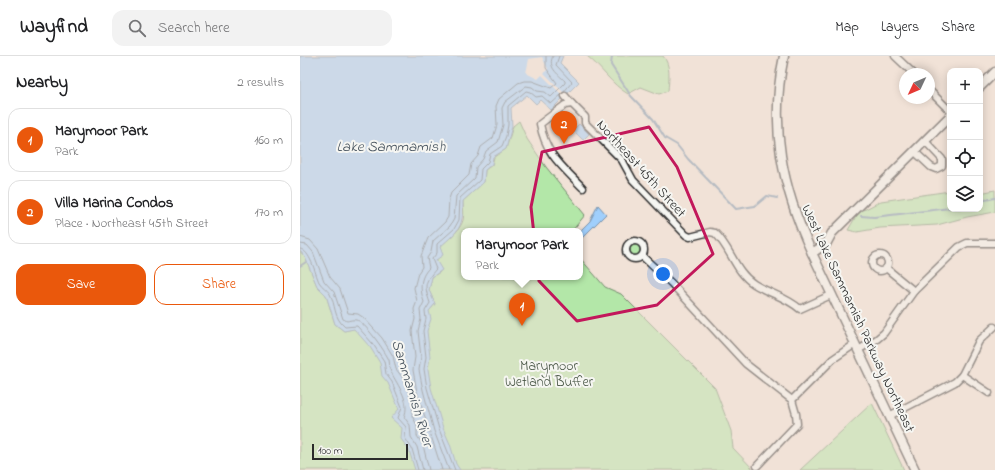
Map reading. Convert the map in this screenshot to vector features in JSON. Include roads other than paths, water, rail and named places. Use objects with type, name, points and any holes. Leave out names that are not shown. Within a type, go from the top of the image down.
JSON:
[{"type":"main road","name":"West Lake Sammamish Parkway Northeast","points":[[784,56],[778,104],[780,158],[789,197],[798,224],[915,470]]},
{"type":"main road","points":[[983,84],[995,72]]},
{"type":"main road","points":[[812,253],[826,244],[832,233],[947,119]]},
{"type":"street","points":[[895,56],[908,68]]},
{"type":"street","points":[[565,96],[572,104]]},
{"type":"street","points":[[935,96],[947,108]]},
{"type":"street","points":[[572,104],[565,105],[540,124],[543,140],[551,154],[583,188]]},
{"type":"street","name":"Northeast 45th Street","points":[[572,104],[585,117],[586,123],[622,160],[633,180],[690,238],[710,232],[715,233],[736,265],[754,284],[789,300],[800,309],[831,295]]},
{"type":"street","points":[[914,151],[931,167],[936,169],[942,166],[942,159],[925,141]]},
{"type":"street","points":[[792,400],[834,359],[856,347],[877,339],[884,333],[914,291],[959,247],[967,243],[995,243]]},
{"type":"street","points":[[642,256],[671,283],[746,364],[792,400],[797,424],[757,466]]},
{"type":"street","points":[[886,268],[914,291]]},
{"type":"street","points":[[890,416],[943,388],[962,375],[979,341],[994,327]]},
{"type":"street","points":[[962,375],[988,393]]},
{"type":"water","name":"Lake Sammamish","points":[[300,56],[563,56],[560,63],[579,82],[551,110],[540,100],[536,104],[527,95],[511,108],[512,126],[506,149],[493,157],[492,164],[485,170],[484,182],[463,201],[461,223],[456,232],[440,247],[443,255],[436,260],[442,270],[432,277],[429,290],[435,304],[429,311],[431,319],[427,331],[430,357],[428,369],[431,388],[443,428],[456,464],[460,470],[415,470],[409,450],[401,439],[402,428],[391,418],[399,409],[388,383],[382,376],[380,363],[370,347],[354,329],[344,331],[335,324],[326,295],[317,286],[305,257],[300,251]]},
{"type":"water","points":[[579,124],[589,134],[583,140],[573,130]]},
{"type":"water","points":[[598,205],[606,214],[583,237],[583,228],[590,221]]},
{"type":"waterway","points":[[612,56],[611,65],[631,96],[653,119],[665,138],[677,145],[688,159],[736,209],[755,206],[767,196],[777,198]]},
{"type":"waterway","points":[[983,200],[995,198]]},
{"type":"waterway","points":[[861,216],[874,217],[947,208]]},
{"type":"waterway","points":[[300,266],[306,262]]},
{"type":"place","name":"Villa Marina Condos","points":[[564,144]]},
{"type":"place","name":"Marymoor Park","points":[[522,326]]},
{"type":"park label","name":"Marymoor Wetland Buffer","points":[[549,374]]},
{"type":"water label","name":"Sammamish River","points":[[413,393]]}]
